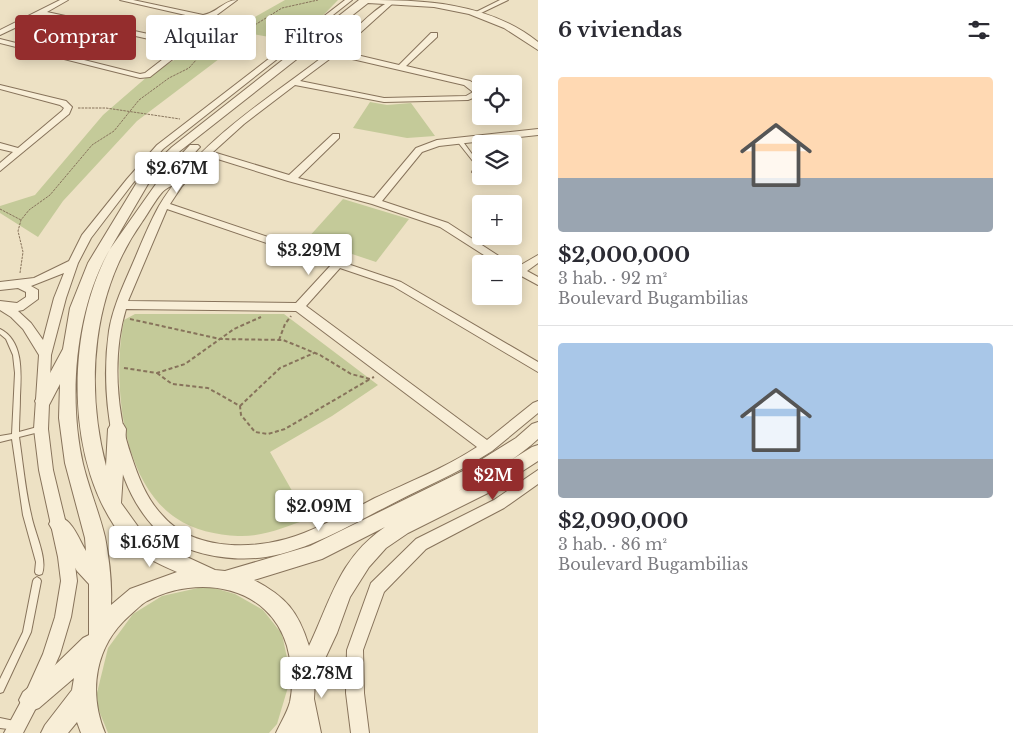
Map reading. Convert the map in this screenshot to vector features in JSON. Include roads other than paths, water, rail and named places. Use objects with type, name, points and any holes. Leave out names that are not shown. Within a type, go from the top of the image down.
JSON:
[{"type":"street","points":[[0,26],[50,0]]},
{"type":"street","points":[[0,33],[65,0]]},
{"type":"street","points":[[122,0],[203,18],[212,16],[234,0]]},
{"type":"street","points":[[31,700],[51,654],[63,617],[68,580],[66,557],[46,470],[41,429],[45,355],[60,298],[73,263],[86,237],[132,178],[160,147],[349,0]]},
{"type":"street","points":[[479,12],[505,0]]},
{"type":"street","points":[[93,733],[88,724],[83,695],[86,668],[98,636],[100,581],[95,538],[74,463],[68,418],[69,358],[78,308],[94,263],[143,182],[176,149],[368,1],[453,4],[519,26],[538,39]]},
{"type":"street","points":[[288,733],[293,726],[302,700],[305,677],[302,654],[295,632],[283,614],[255,591],[218,578],[159,553],[133,535],[112,505],[94,456],[86,414],[86,356],[96,306],[111,262],[158,187],[190,150],[368,1]]},
{"type":"street","points":[[361,29],[395,1]]},
{"type":"street","points":[[453,4],[518,31],[538,48]]},
{"type":"street","points":[[0,41],[140,76],[147,75],[184,46],[39,12]]},
{"type":"street","points":[[401,67],[434,35]]},
{"type":"street","points":[[292,82],[392,101],[468,98],[476,95],[477,90],[467,83],[361,58]]},
{"type":"street","points":[[323,60],[292,82],[207,153],[186,176],[164,205],[119,310],[115,330],[112,381],[118,429],[126,464],[138,492],[157,521],[184,540],[216,550],[251,552],[291,544],[457,465],[487,446],[538,406]]},
{"type":"street","points":[[0,87],[63,103],[68,107],[66,112],[0,168]]},
{"type":"street","points":[[190,123],[216,118]]},
{"type":"street","points":[[376,202],[423,147],[459,140],[536,134]]},
{"type":"street","points":[[291,179],[336,136]]},
{"type":"street","points":[[0,146],[18,151]]},
{"type":"street","points":[[207,153],[291,179],[376,202],[444,225],[492,255]]},
{"type":"street","points":[[158,187],[186,176]]},
{"type":"street","points":[[132,178],[134,198]]},
{"type":"street","points":[[164,205],[397,284],[538,368]]},
{"type":"street","points":[[522,267],[538,258]]},
{"type":"street","points":[[0,286],[20,285],[55,275],[73,263]]},
{"type":"street","points":[[299,307],[338,264]]},
{"type":"street","points":[[522,273],[538,282]]},
{"type":"street","points":[[2,306],[19,307],[32,299],[32,290],[20,285]]},
{"type":"street","points":[[2,306],[33,331],[45,355]]},
{"type":"street","points":[[119,310],[299,307],[487,446]]},
{"type":"street","points":[[43,401],[71,347]]},
{"type":"street","points":[[112,505],[118,429]]},
{"type":"street","points":[[10,727],[31,700],[59,677],[98,636],[117,611],[137,595],[159,584],[184,577],[218,578],[315,553],[470,476],[522,443],[538,429]]},
{"type":"street","points":[[305,677],[326,633],[341,593],[362,561],[379,542],[401,527],[483,487],[538,452]]},
{"type":"street","points":[[360,733],[355,693],[355,650],[377,588],[420,544],[499,504],[538,476]]},
{"type":"street","points":[[59,524],[84,565],[100,581]]},
{"type":"street","points":[[53,733],[83,695]]},
{"type":"street","points":[[302,700],[309,733]]},
{"type":"lane","points":[[459,140],[472,157]]},
{"type":"lane","points":[[0,331],[8,338],[16,355],[18,373],[15,435],[27,514],[40,562],[39,572]]},
{"type":"lane","points":[[0,439],[41,429]]},
{"type":"lane","points":[[0,689],[27,632],[37,581]]}]
